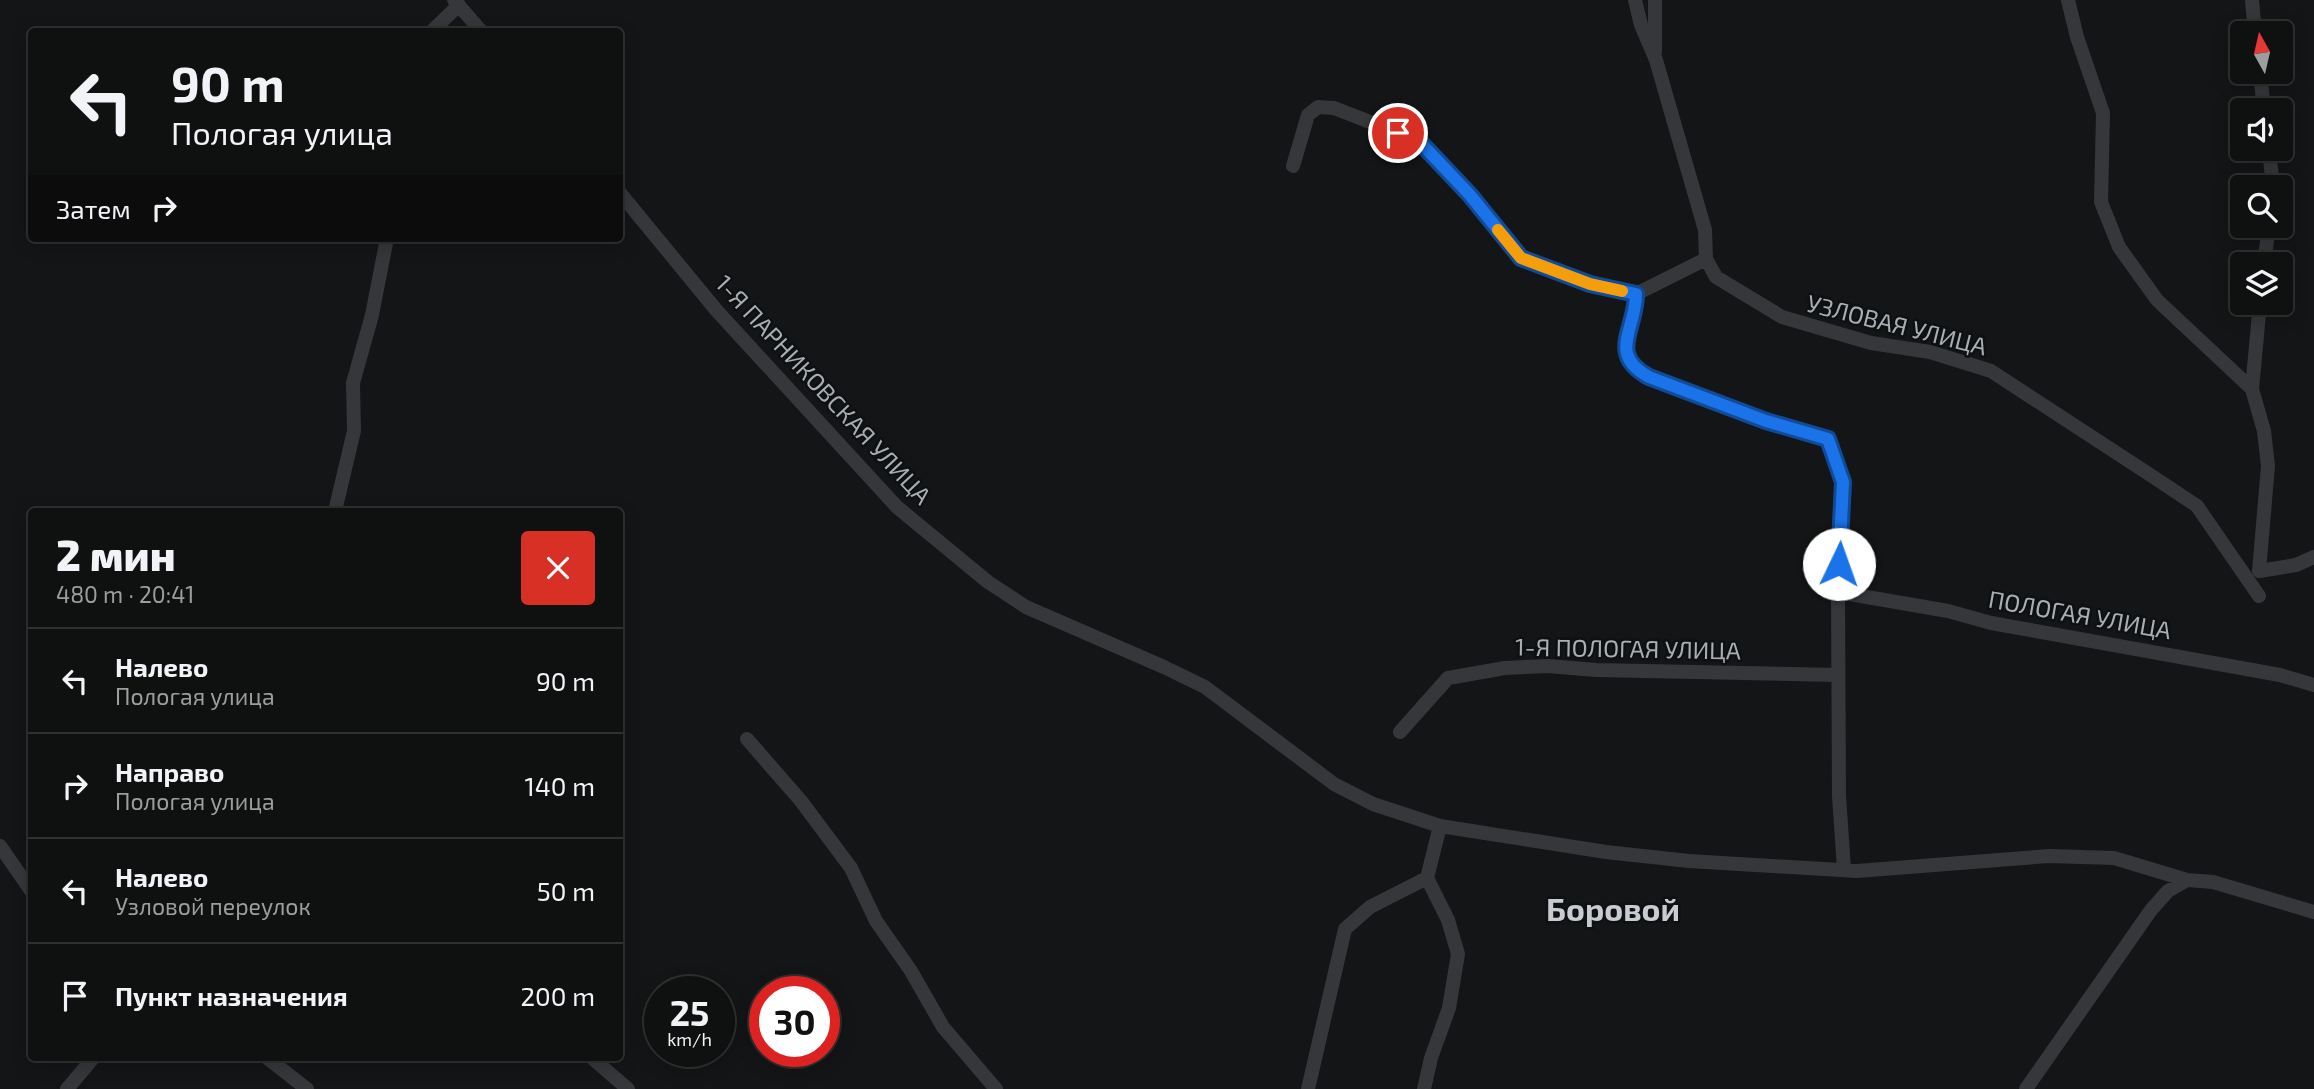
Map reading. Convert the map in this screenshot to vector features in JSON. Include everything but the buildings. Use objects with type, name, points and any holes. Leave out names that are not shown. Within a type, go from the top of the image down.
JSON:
[{"type":"street","points":[[1293,166],[1308,115],[1318,107],[1334,108],[1419,141],[1470,195],[1521,258],[1590,284],[1636,294],[1706,259],[1705,230],[1656,60],[1641,25],[1636,0]]},
{"type":"street","points":[[1655,0],[1656,60]]},
{"type":"street","points":[[2068,0],[2077,37],[2103,113],[2101,202],[2119,247],[2157,300],[2252,389]]},
{"type":"street","points":[[2252,0],[2254,21]]},
{"type":"street","points":[[434,28],[456,2],[479,28]]},
{"type":"street","name":"1-Я ПАРНИКОВСКАЯ УЛИЦА","points":[[623,197],[717,311],[897,507],[988,582],[1026,607],[1205,687],[1334,784],[1373,804],[1440,826],[1606,852],[1689,861],[1857,871],[2049,856],[2114,858],[2187,880],[2213,883],[2314,912]]},
{"type":"street","points":[[336,508],[354,431],[353,383],[372,315],[386,242]]},
{"type":"street","name":"УЗЛОВАЯ УЛИЦА","points":[[1706,259],[1716,277],[1782,317],[1871,343],[1930,352],[1991,371],[2197,506],[2259,596]]},
{"type":"street","points":[[1636,294],[1636,306],[1626,342],[1626,357],[1633,369],[1766,421],[1828,439],[1843,482],[1838,592],[1838,675],[1839,796],[1844,869]]},
{"type":"street","points":[[2259,315],[2252,389],[2264,431],[2268,466],[2259,571],[2296,565],[2314,556]]},
{"type":"street","name":"ПОЛОГАЯ УЛИЦА","points":[[1838,592],[1948,611],[1991,623],[2280,675],[2314,685]]},
{"type":"street","name":"1-Я ПОЛОГАЯ УЛИЦА","points":[[1401,732],[1448,678],[1505,668],[1548,666],[1595,670],[1838,675]]},
{"type":"street","points":[[747,739],[801,801],[851,868],[876,921],[911,971],[943,1027],[996,1089]]},
{"type":"street","points":[[1424,1089],[1431,1058],[1449,1008],[1458,954],[1448,920],[1427,878],[1440,826]]},
{"type":"street","points":[[0,846],[28,886]]},
{"type":"street","points":[[1308,1089],[1345,929],[1370,907],[1427,878]]},
{"type":"street","points":[[2026,1089],[2151,910],[2168,891],[2187,880]]},
{"type":"street","points":[[67,1089],[91,1061]]},
{"type":"street","points":[[271,1061],[307,1089]]},
{"type":"street","points":[[596,1061],[628,1089]]},
{"type":"slow traffic","points":[[1498,230],[1521,258],[1590,284],[1622,291]]},
{"type":"district","name":"Боровой","points":[[1613,908]]},
{"type":"route","points":[[1398,133],[1419,141],[1470,195],[1521,258],[1590,284],[1636,294],[1636,306],[1626,342],[1626,357],[1633,369],[1766,421],[1828,439],[1838,461],[1843,482],[1839,564]]}]
